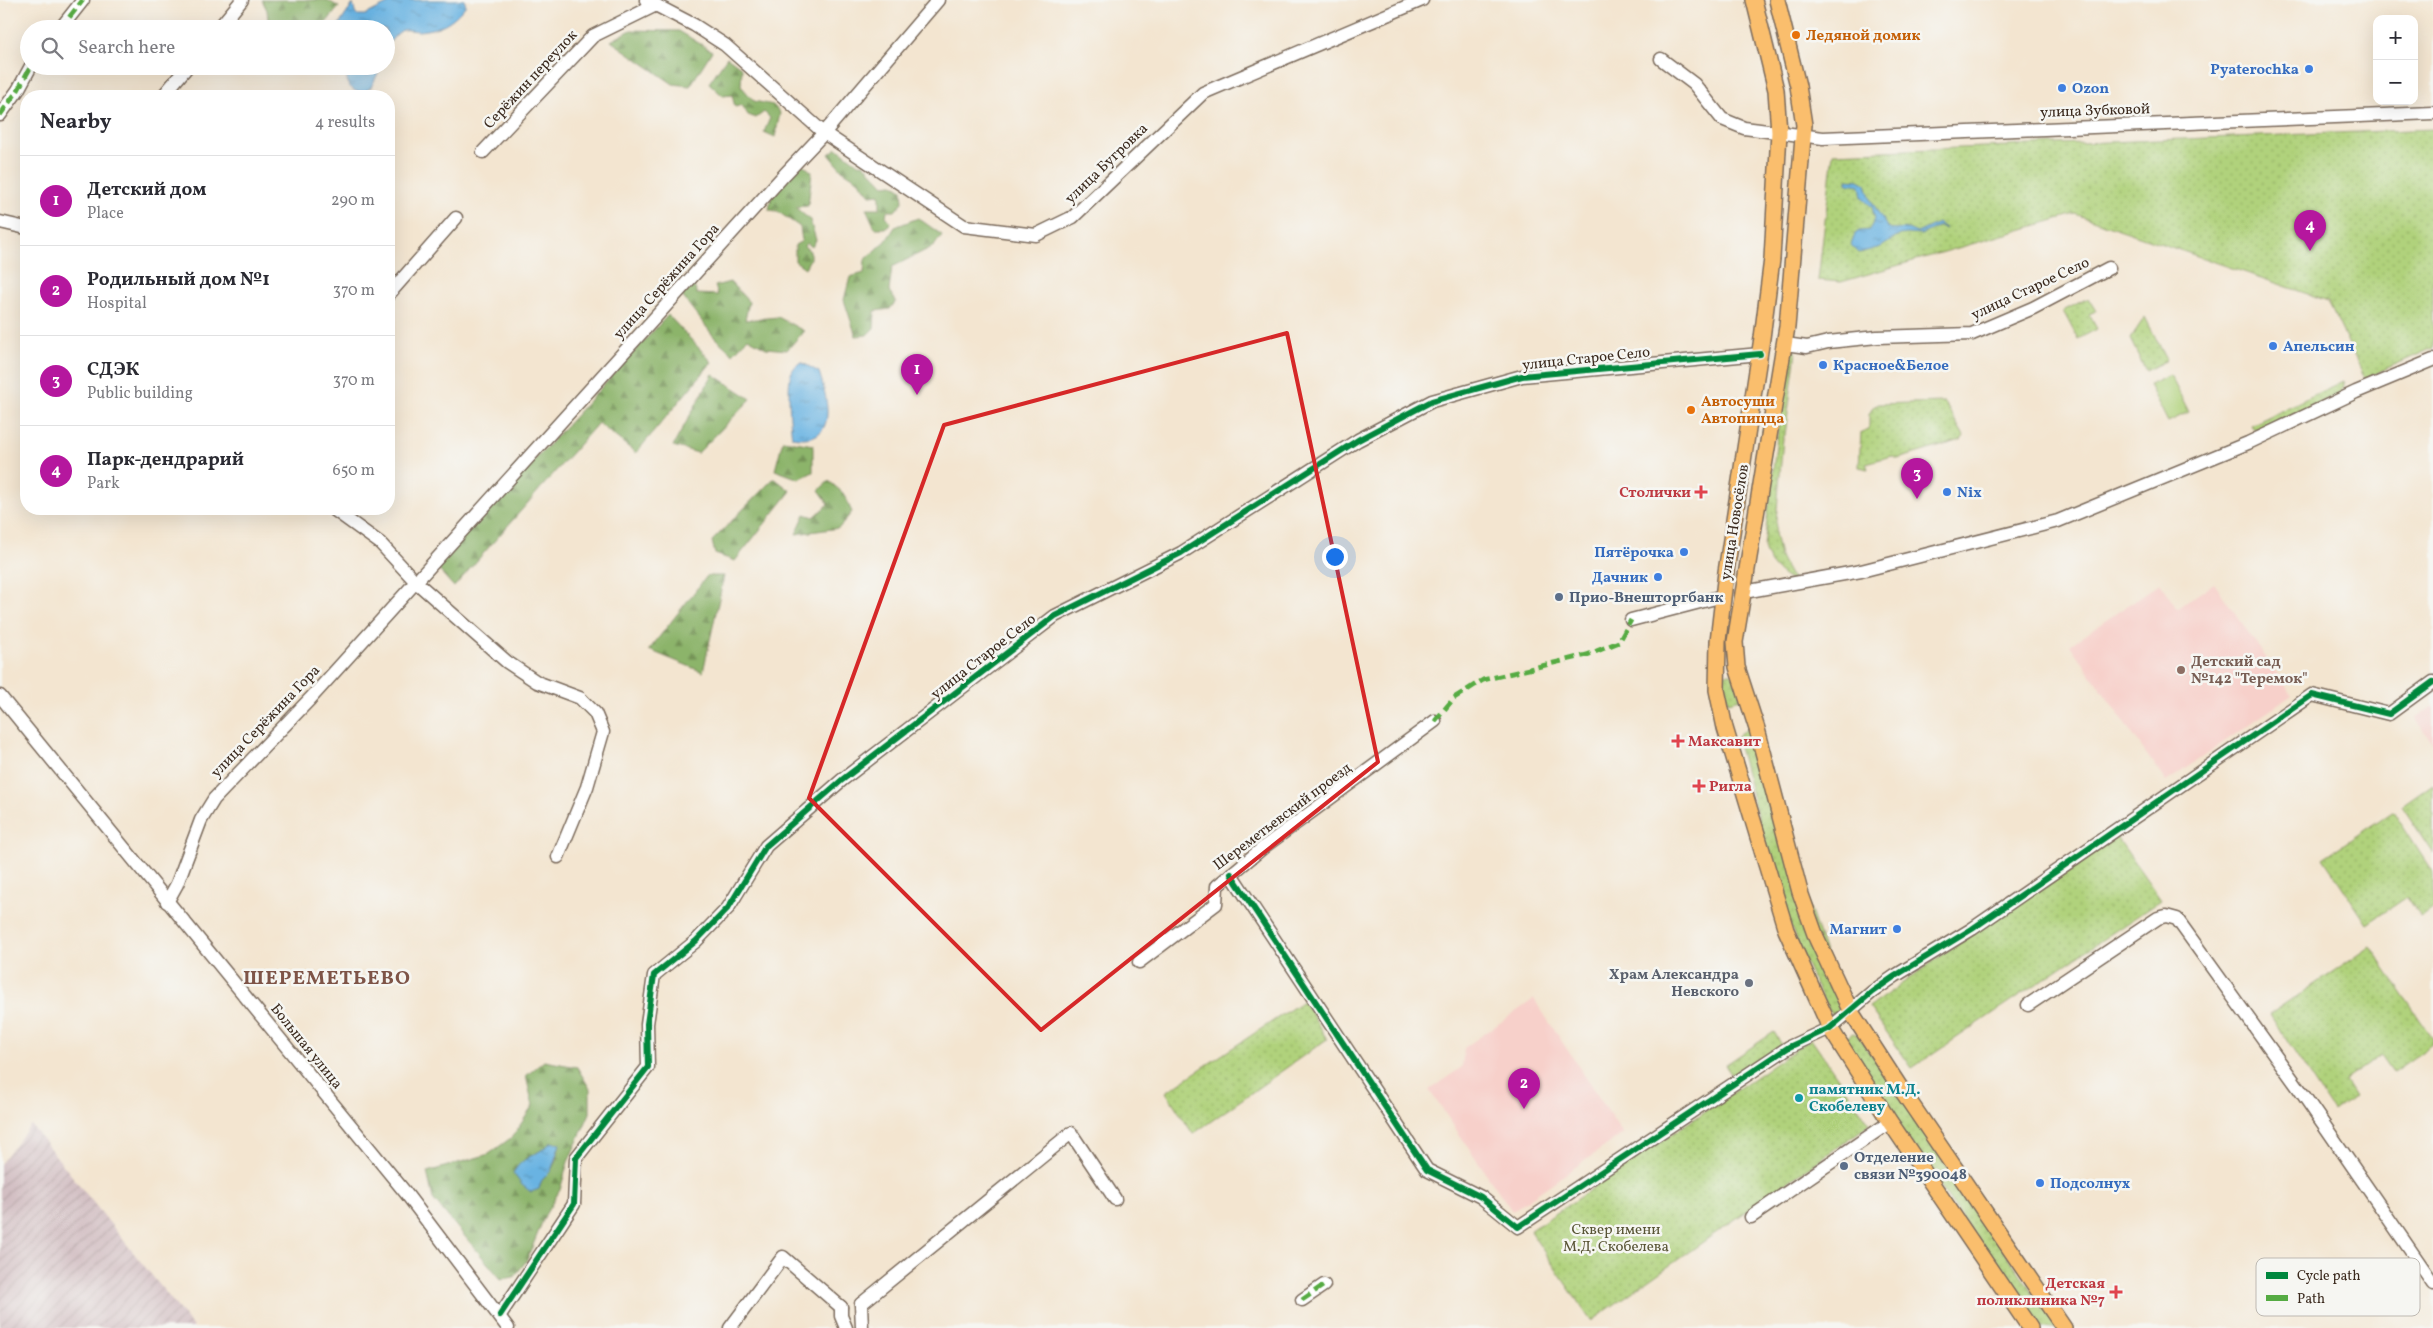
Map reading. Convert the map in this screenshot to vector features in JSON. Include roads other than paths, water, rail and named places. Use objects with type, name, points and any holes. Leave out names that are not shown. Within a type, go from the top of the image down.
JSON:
[{"type":"main road","name":"улица Новосёлов","points":[[1754,0],[1776,90],[1779,132],[1772,260],[1724,596],[1716,672],[1717,690],[1725,728],[1786,930],[1830,1028],[1890,1122],[2030,1328]]},
{"type":"main road","name":"улица Новосёлов","points":[[1777,0],[1798,86],[1804,136],[1785,344],[1735,642],[1737,667],[1757,729],[1800,892],[1816,937],[1851,1012],[1892,1077],[2064,1328]]},
{"type":"street","points":[[67,20],[83,0]]},
{"type":"street","points":[[225,20],[242,0]]},
{"type":"street","name":"улица Серёжина Гора","points":[[167,902],[177,884],[201,820],[214,799],[310,699],[824,133],[938,0]]},
{"type":"street","name":"улица Бугровка","points":[[651,2],[726,45],[824,133],[964,226],[1036,235],[1073,218],[1203,93],[1422,0]]},
{"type":"street","name":"Серёжин переулок","points":[[483,152],[592,36],[651,2]]},
{"type":"street","name":"улица Зубковой","points":[[1661,59],[1694,84],[1722,119],[1744,128],[1804,136],[1840,138],[2433,112]]},
{"type":"street","points":[[0,115],[26,75]]},
{"type":"street","points":[[169,90],[181,75]]},
{"type":"street","points":[[395,287],[456,218]]},
{"type":"street","points":[[0,222],[20,227]]},
{"type":"street","name":"улица Старое Село","points":[[1785,344],[1807,347],[1828,342],[1878,337],[1972,334],[2033,308],[2109,268]]},
{"type":"street","name":"улица Старое Село","points":[[500,1315],[574,1204],[576,1158],[648,1067],[647,1024],[654,975],[696,941],[728,908],[766,846],[771,841],[842,780],[1055,616],[1181,553],[1358,440],[1432,401],[1522,376],[1760,354]]},
{"type":"street","points":[[1744,592],[1861,571],[2058,521],[2248,442],[2356,392],[2433,360]]},
{"type":"street","points":[[341,515],[380,543],[416,582],[507,662],[538,682],[580,698],[595,713],[603,732],[587,787],[558,857]]},
{"type":"street","points":[[1631,620],[1724,596]]},
{"type":"street","points":[[1232,874],[1427,1170],[1481,1197],[1518,1227],[1789,1047],[1830,1028],[1851,1012],[1872,992],[1895,976],[1972,929],[2312,695],[2389,714],[2433,682]]},
{"type":"street","name":"Большая улица","points":[[0,696],[399,1184],[508,1328]]},
{"type":"street","name":"Шереметьевский проезд","points":[[1139,962],[1216,904],[1217,886],[1265,846],[1435,721]]},
{"type":"street","points":[[2028,1005],[2158,918],[2166,916],[2177,919],[2300,1090],[2416,1258]]},
{"type":"street","points":[[1751,1217],[1890,1122]]},
{"type":"street","points":[[861,1304],[1071,1133],[1115,1199]]},
{"type":"street","points":[[730,1328],[782,1257],[841,1307],[841,1316],[846,1328]]},
{"type":"street","points":[[2420,1264],[2433,1283]]},
{"type":"street","points":[[1302,1300],[1324,1285]]},
{"type":"street","points":[[841,1307],[857,1301],[861,1304]]},
{"type":"street","points":[[861,1304],[862,1328]]},
{"type":"water","points":[[395,0],[464,0],[466,5],[446,24],[419,31],[403,30],[395,36],[395,20],[342,20],[353,4],[356,15],[365,15]]},
{"type":"water","points":[[346,75],[377,75],[371,87],[367,90],[354,90],[348,85]]},
{"type":"water","points":[[1847,179],[1859,180],[1866,184],[1871,200],[1887,227],[1895,230],[1908,229],[1917,233],[1938,223],[1946,229],[1939,226],[1921,235],[1900,235],[1881,247],[1859,253],[1851,245],[1855,234],[1859,231],[1869,230],[1875,219],[1872,207],[1862,198],[1860,185],[1847,183]]},
{"type":"water","points":[[801,362],[819,372],[827,408],[823,428],[817,435],[807,438],[792,437],[790,424],[790,379],[794,368]]},
{"type":"water","points":[[551,1142],[560,1144],[551,1171],[542,1180],[539,1189],[531,1192],[522,1185],[513,1173],[522,1162]]},
{"type":"place","name":"Ледяной домик","points":[[1796,35]]},
{"type":"place","name":"Pyaterochka","points":[[2309,69]]},
{"type":"place","name":"Ozon","points":[[2062,88]]},
{"type":"place","name":"Парк-дендрарий","points":[[2310,251]]},
{"type":"place","name":"Апельсин","points":[[2273,346]]},
{"type":"place","name":"Красное&Белое","points":[[1823,365]]},
{"type":"place","name":"Детский дом","points":[[917,395]]},
{"type":"place","name":"Автосуши Автопицца","points":[[1691,410]]},
{"type":"place","name":"Столички","points":[[1701,492]]},
{"type":"place","name":"Nix","points":[[1947,492]]},
{"type":"place","name":"СДЭК","points":[[1917,499]]},
{"type":"place","name":"Пятёрочка","points":[[1684,552]]},
{"type":"place","name":"Дачник","points":[[1658,577]]},
{"type":"place","name":"Прио-Внешторгбанк","points":[[1559,597]]},
{"type":"place","name":"Детский сад №142 \"Теремок\"","points":[[2181,670]]},
{"type":"place","name":"Максавит","points":[[1678,741]]},
{"type":"place","name":"Ригла","points":[[1699,786]]},
{"type":"place","name":"Магнит","points":[[1897,929]]},
{"type":"place","name":"Храм Александра Невского","points":[[1749,983]]},
{"type":"place","name":"памятник М.Д. Скобелеву","points":[[1799,1098]]},
{"type":"place","name":"Родильный дом №1","points":[[1524,1109]]},
{"type":"place","name":"Отделение связи №390048","points":[[1844,1166]]},
{"type":"place","name":"Подсолнух","points":[[2040,1183]]},
{"type":"place","name":"Детская поликлиника №7","points":[[2116,1292]]},
{"type":"district","name":"ШЕРЕМЕТЬЕВО","points":[[327,977]]},
{"type":"park label","name":"Сквер имени М.Д. Скобелева","points":[[1616,1238]]}]
